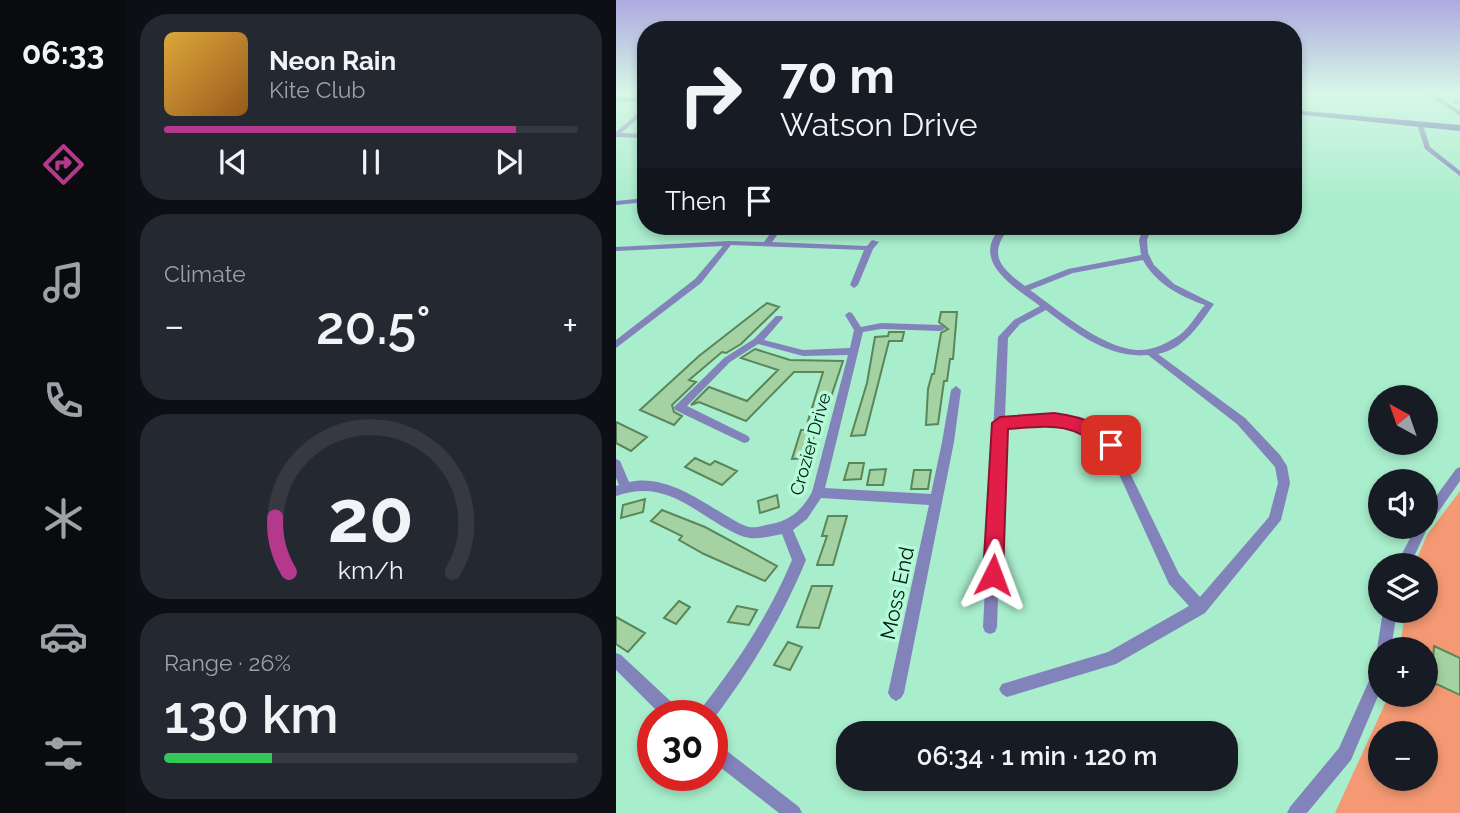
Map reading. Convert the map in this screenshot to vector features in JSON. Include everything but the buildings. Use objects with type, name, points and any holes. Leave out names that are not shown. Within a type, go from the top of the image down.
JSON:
[{"type":"street","points":[[1422,130],[1427,148],[1460,174]]},
{"type":"street","points":[[616,135],[637,136]]},
{"type":"street","points":[[616,203],[637,201]]},
{"type":"street","points":[[767,243],[773,235]]},
{"type":"street","points":[[999,235],[993,245],[995,264],[1025,289],[1116,349],[1153,355],[1241,421],[1281,466],[1284,483],[1275,520],[1200,608],[1111,659],[1007,689]]},
{"type":"street","points":[[1145,235],[1145,257],[1178,293],[1210,304],[1197,327],[1172,346],[1153,355]]},
{"type":"street","points":[[616,345],[698,281],[729,243]]},
{"type":"street","points":[[616,249],[729,243],[872,245],[854,285]]},
{"type":"street","points":[[1025,289],[1071,271],[1145,257]]},
{"type":"street","points":[[990,627],[1003,337],[1017,322],[1048,305]]},
{"type":"street","points":[[849,315],[859,330],[881,326],[942,328]]},
{"type":"street","points":[[744,439],[679,407],[727,360],[757,341],[779,318]]},
{"type":"street","name":"Crozier Drive","points":[[786,529],[811,508],[818,493],[859,330]]},
{"type":"street","points":[[757,341],[803,353],[854,351]]},
{"type":"street","name":"Moss End","points":[[896,693],[956,390]]},
{"type":"street","points":[[1000,423],[1054,419],[1073,422],[1091,429],[1111,445],[1174,579],[1200,608]]},
{"type":"street","points":[[616,464],[620,489],[663,487],[747,533],[786,529],[799,560],[783,600],[750,659],[718,700]]},
{"type":"street","points":[[1438,503],[1460,472]]},
{"type":"street","points":[[818,493],[935,500]]},
{"type":"street","points":[[616,660],[657,700]]},
{"type":"street","points":[[1296,813],[1345,754],[1368,700]]},
{"type":"street","points":[[728,762],[793,813]]},
{"type":"shaded area","points":[[1460,491],[1460,813],[1335,813],[1368,741],[1368,791],[1438,791],[1438,721],[1377,721],[1384,707],[1438,707],[1438,637],[1402,637],[1403,623],[1438,623],[1438,553],[1419,553],[1425,539],[1438,539],[1438,520]]},
{"type":"route","points":[[993,575],[1000,423],[1054,419],[1073,422],[1091,429],[1111,445]]}]
